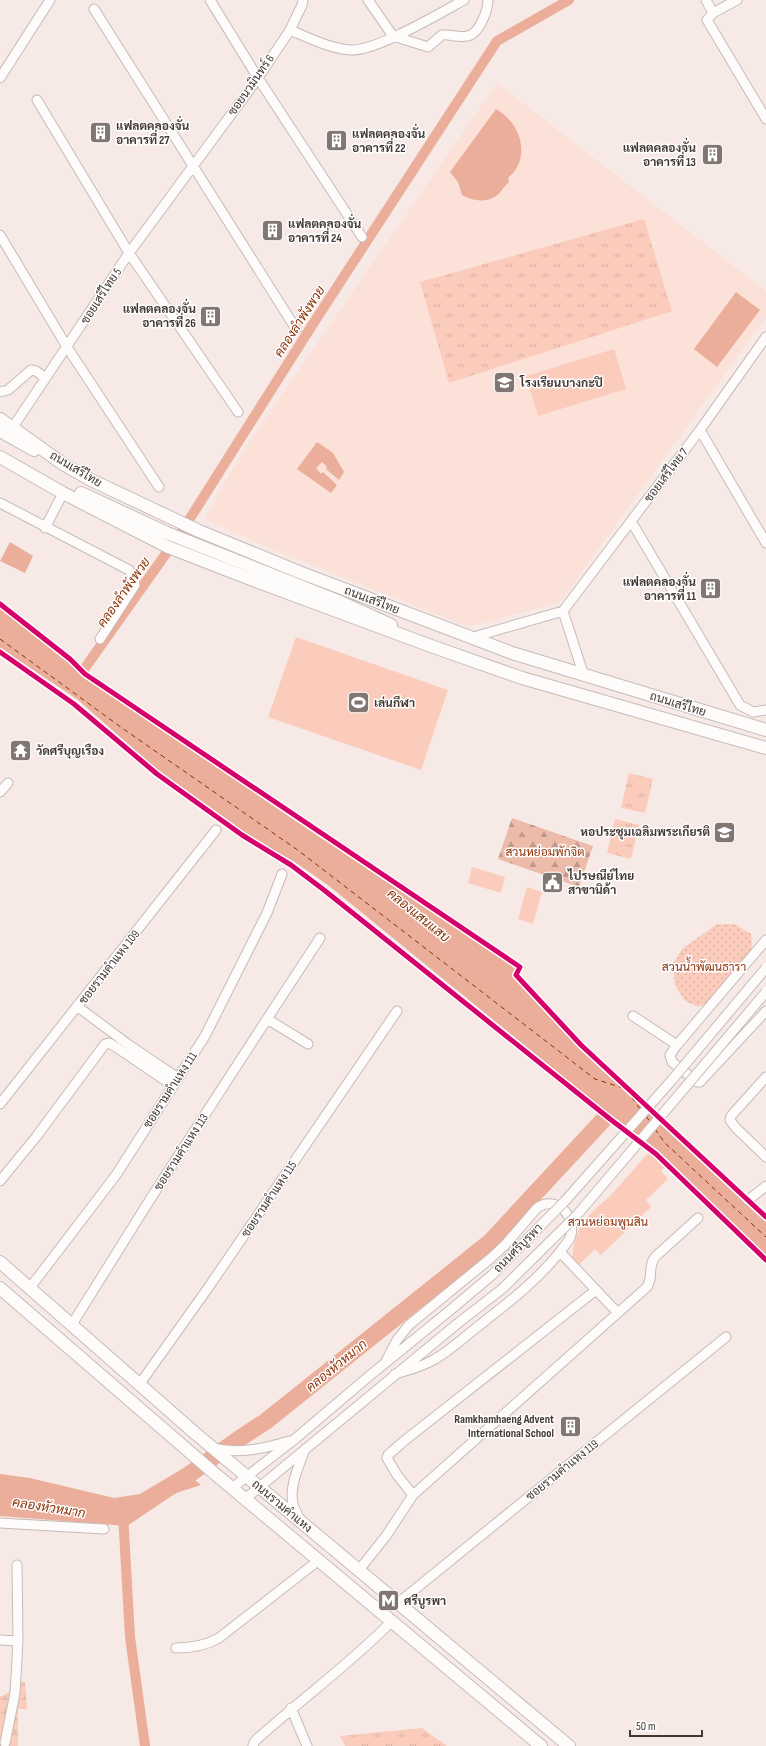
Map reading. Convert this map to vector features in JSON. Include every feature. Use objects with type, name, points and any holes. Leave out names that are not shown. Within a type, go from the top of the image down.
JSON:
[{"type":"main road","name":"ถนนเสรีไทย","points":[[0,419],[63,464],[134,501],[199,531],[470,638],[584,676],[766,730]]},
{"type":"main road","points":[[0,431],[40,454],[63,464]]},
{"type":"main road","points":[[0,447],[64,485],[126,515],[167,533],[358,609],[431,646]]},
{"type":"main road","name":"ถนนเสรีไทย","points":[[0,457],[64,494],[168,547],[188,555],[431,646],[563,690],[766,748]]},
{"type":"main road","name":"ถนนรามคำแหง","points":[[0,1262],[71,1326],[226,1460],[569,1746]]},
{"type":"main road","name":"ถนนรามคำแหง","points":[[0,1288],[191,1454],[541,1746]]},
{"type":"street","points":[[0,78],[50,0]]},
{"type":"street","points":[[210,0],[258,78],[362,237]]},
{"type":"street","name":"ซอยนวมินทร์ 6","points":[[193,167],[258,78],[290,30],[303,0]]},
{"type":"street","points":[[368,0],[394,36],[428,48],[442,35],[467,37],[472,35],[486,15],[488,0]]},
{"type":"street","points":[[290,30],[313,40],[335,47],[351,50],[364,49],[394,36],[464,0]]},
{"type":"street","points":[[706,0],[713,13]]},
{"type":"street","points":[[737,0],[713,13],[707,20],[766,119]]},
{"type":"street","points":[[94,9],[296,329]]},
{"type":"street","points":[[37,100],[129,253],[238,412]]},
{"type":"street","name":"ซอยเสรีไทย 5","points":[[12,427],[129,253],[193,167]]},
{"type":"street","points":[[0,235],[67,347],[159,487]]},
{"type":"street","name":"ซอยเสรีไทย 7","points":[[562,611],[631,522],[764,344]]},
{"type":"street","points":[[0,392],[8,390],[31,370],[36,371],[44,378]]},
{"type":"street","points":[[700,430],[766,543]]},
{"type":"street","points":[[45,528],[64,494]]},
{"type":"street","points":[[0,503],[45,528],[129,570],[135,585],[100,639]]},
{"type":"street","points":[[631,522],[740,705],[753,712],[766,710]]},
{"type":"street","points":[[470,638],[562,611],[584,676]]},
{"type":"street","points":[[0,792],[8,783]]},
{"type":"street","name":"ซอยรามคำแหง 109","points":[[0,1104],[78,1007],[216,830]]},
{"type":"street","name":"ซอยรามคำแหง 111","points":[[29,1289],[116,1175],[208,1029],[267,914],[282,874]]},
{"type":"street","name":"ซอยรามคำแหง 113","points":[[71,1326],[151,1198],[320,938]]},
{"type":"street","points":[[766,940],[677,1045],[670,1055],[672,1062],[697,1082],[700,1082],[766,1011]]},
{"type":"street","name":"ถนนศรีบูรพา","points":[[232,1488],[295,1439],[492,1275],[565,1201],[677,1074],[766,968]]},
{"type":"street","name":"ถนนศรีบูรพา","points":[[245,1499],[395,1374],[502,1289],[577,1215],[766,992]]},
{"type":"street","points":[[78,1007],[129,1045],[178,1078]]},
{"type":"street","name":"ซอยรามคำแหง 115","points":[[139,1385],[397,1011]]},
{"type":"street","points":[[633,1016],[677,1045]]},
{"type":"street","points":[[267,1019],[308,1044]]},
{"type":"street","points":[[0,1181],[36,1137],[105,1044],[116,1047],[169,1083]]},
{"type":"street","points":[[766,1077],[731,1116],[730,1120],[734,1127],[766,1157]]},
{"type":"street","points":[[748,1200],[766,1186]]},
{"type":"street","points":[[385,1363],[397,1340],[409,1324],[491,1258],[542,1204],[548,1203],[558,1205],[570,1218],[572,1230],[560,1252],[525,1288],[445,1353],[425,1365],[395,1374]]},
{"type":"street","points":[[359,1570],[386,1536],[413,1494],[648,1287],[650,1283],[650,1264],[655,1257],[698,1218]]},
{"type":"street","points":[[560,1252],[618,1313]]},
{"type":"street","points":[[413,1494],[397,1475],[388,1461],[388,1455],[404,1440],[596,1290]]},
{"type":"street","name":"ซอยรามคำแหง 119","points":[[398,1603],[726,1337]]},
{"type":"street","points":[[212,1447],[224,1450],[240,1451],[257,1449],[295,1439]]},
{"type":"street","points":[[301,1522],[293,1505],[292,1491],[305,1448]]},
{"type":"street","points":[[0,1523],[104,1529]]},
{"type":"street","points":[[176,1648],[191,1648],[207,1644],[219,1638],[319,1560]]},
{"type":"street","points":[[4,1742],[15,1687],[18,1641],[17,1565]]},
{"type":"street","points":[[253,1746],[255,1741],[291,1708],[373,1641],[392,1621]]},
{"type":"street","points":[[0,1640],[18,1641]]},
{"type":"street","points":[[291,1708],[307,1746]]},
{"type":"shaded area","name":"โรงเรียนบางกะปิ","points":[[497,83],[766,291],[766,317],[560,602],[469,627],[278,552],[204,519],[245,448]]},
{"type":"green space","points":[[644,219],[672,311],[449,383],[420,282]]},
{"type":"green space","points":[[614,349],[626,389],[538,416],[526,376]]},
{"type":"green space","name":"เล่นกีฬา","points":[[296,637],[448,690],[421,770],[268,717]]},
{"type":"green space","points":[[629,773],[653,779],[645,813],[621,808]]},
{"type":"green space","name":"สวนหย่อมพักจิต","points":[[512,818],[593,846],[579,887],[498,859]]},
{"type":"green space","points":[[615,819],[639,825],[631,859],[607,853]]},
{"type":"green space","points":[[472,867],[505,877],[501,893],[468,883]]},
{"type":"green space","points":[[527,887],[542,892],[533,924],[518,919]]},
{"type":"green space","name":"สวนน้ำพัฒนธารา","points":[[717,924],[735,924],[751,934],[752,947],[748,959],[711,1001],[698,1007],[685,1001],[675,985],[673,964],[682,949]]},
{"type":"green space","name":"สวนหย่อมพูนสิน","points":[[649,1152],[665,1167],[661,1171],[668,1179],[646,1200],[651,1207],[601,1255],[595,1249],[578,1266],[572,1260],[573,1247],[580,1226],[594,1210],[611,1195]]},
{"type":"green space","points":[[23,1681],[25,1683],[27,1709],[18,1709],[18,1737],[0,1736],[0,1696],[3,1696]]},
{"type":"green space","points":[[422,1728],[447,1746],[345,1746],[340,1736]]},
{"type":"green space","points":[[0,1736],[18,1737],[18,1746],[0,1746]]},
{"type":"water","points":[[496,109],[505,115],[517,132],[520,141],[520,161],[508,178],[509,182],[498,195],[488,200],[470,199],[462,195],[458,182],[450,172]]},
{"type":"water","points":[[736,292],[760,310],[717,367],[694,349]]},
{"type":"water","points":[[317,442],[333,453],[344,472],[339,480],[326,469],[327,467],[322,462],[316,468],[321,474],[323,472],[337,485],[331,493],[297,469]]},
{"type":"water","points":[[10,542],[33,556],[25,573],[0,561]]},
{"type":"water","name":"คลองแสนแสบ","points":[[0,607],[70,662],[86,677],[517,967],[514,976],[580,1047],[766,1220],[766,1256],[659,1155],[328,885],[293,861],[244,835],[154,767],[77,699],[0,648]]},
{"type":"water","points":[[182,1469],[201,1485],[176,1493],[127,1526],[0,1516],[0,1474],[30,1478],[114,1498],[140,1494]]},
{"type":"waterway","name":"คลองลำพังพวย","points":[[75,682],[182,531],[311,327],[497,41],[569,0]]},
{"type":"waterway","name":"คลองหัวหมาก","points":[[170,1487],[265,1422],[490,1242],[618,1104]]},
{"type":"waterway","points":[[123,1514],[130,1637],[145,1746]]},
{"type":"ferry route","points":[[0,639],[122,728],[299,851],[595,1079],[626,1089],[640,1109]]},
{"type":"ferry route","points":[[646,1116],[650,1122]]},
{"type":"ferry route","points":[[655,1129],[665,1143],[766,1237]]},
{"type":"cycle path","points":[[0,604],[70,659],[85,674],[520,967],[516,975],[581,1045],[766,1217]]},
{"type":"cycle path","points":[[0,652],[74,704],[157,774],[242,835],[291,865],[324,890],[610,1119],[656,1154],[766,1260]]},
{"type":"place","name":"แฟลตคลองจั่น อาคารที่ 27","points":[[101,133]]},
{"type":"place","name":"แฟลตคลองจั่น อาคารที่ 22","points":[[337,141]]},
{"type":"place","name":"แฟลตคลองจั่น อาคารที่ 13","points":[[712,155]]},
{"type":"place","name":"แฟลตคลองจั่น อาคารที่ 24","points":[[273,231]]},
{"type":"place","name":"แฟลตคลองจั่น อาคารที่ 26","points":[[211,316]]},
{"type":"place","name":"โรงเรียนบางกะปิ","points":[[505,383]]},
{"type":"place","name":"แฟลตคลองจั่น อาคารที่ 11","points":[[711,589]]},
{"type":"place","name":"เล่นกีฬา","points":[[358,703]]},
{"type":"place","name":"วัดศรีบุญเรือง","points":[[20,751]]},
{"type":"place","name":"หอประชุมเฉลิมพระเกียรติ","points":[[725,832]]},
{"type":"place","name":"ไปรษณีย์ไทย สาขานิด้า","points":[[553,883]]},
{"type":"place","name":"Ramkhamhaeng Advent International School","points":[[570,1426]]},
{"type":"place","name":"ศรีบูรพา","points":[[388,1601]]}]
